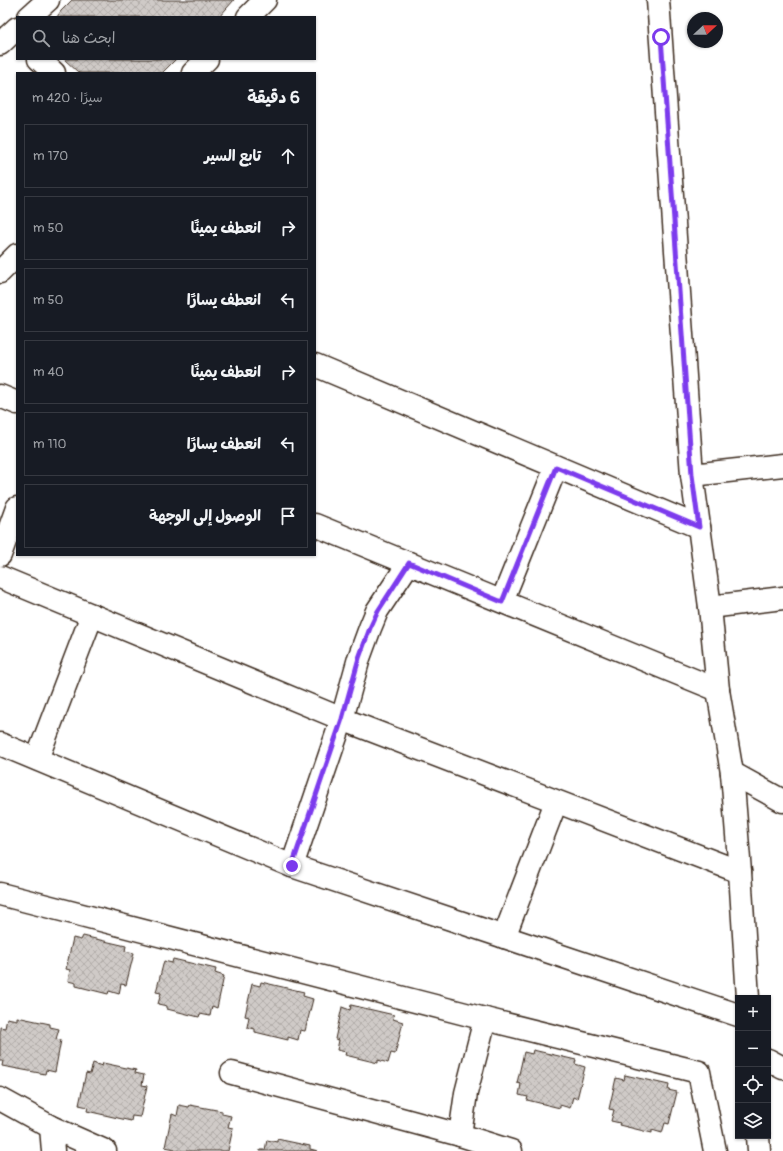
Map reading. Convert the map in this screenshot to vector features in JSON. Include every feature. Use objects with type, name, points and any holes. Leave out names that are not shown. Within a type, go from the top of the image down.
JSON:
[{"type":"street","points":[[30,16],[48,0]]},
{"type":"street","points":[[249,16],[265,0]]},
{"type":"street","points":[[658,0],[692,475],[710,607],[718,690],[732,773],[748,995]]},
{"type":"street","points":[[40,60],[53,72]]},
{"type":"street","points":[[194,72],[206,60]]},
{"type":"street","points":[[0,272],[16,256]]},
{"type":"street","points":[[316,365],[699,527]]},
{"type":"street","points":[[0,396],[16,403]]},
{"type":"street","points":[[692,475],[783,465]]},
{"type":"street","points":[[502,602],[556,467]]},
{"type":"street","points":[[0,555],[16,511]]},
{"type":"street","points":[[316,525],[718,690]]},
{"type":"street","points":[[292,866],[342,719],[359,658],[370,628],[378,611],[409,563]]},
{"type":"street","points":[[0,577],[342,719],[740,872]]},
{"type":"street","points":[[710,607],[783,598]]},
{"type":"street","points":[[37,759],[92,615]]},
{"type":"street","points":[[0,744],[292,866],[735,1014]]},
{"type":"street","points":[[732,773],[783,801]]},
{"type":"street","points":[[504,937],[556,802]]},
{"type":"street","points":[[0,894],[699,1072],[715,1151]]},
{"type":"street","points":[[460,1135],[466,1093],[485,1018]]},
{"type":"street","points":[[771,1062],[783,1068]]},
{"type":"street","points":[[232,1073],[460,1135],[511,1151]]},
{"type":"street","points":[[0,1099],[51,1127],[105,1151]]},
{"type":"street","points":[[51,1127],[52,1151]]},
{"type":"street","points":[[758,1139],[759,1151]]},
{"type":"building","points":[[72,0],[234,0],[220,16],[58,16]]},
{"type":"building","points":[[65,60],[175,60],[163,72],[78,72]]},
{"type":"building","points":[[83,936],[126,946],[125,951],[134,953],[126,985],[121,984],[119,994],[109,991],[108,994],[76,986],[76,983],[68,981],[70,970],[66,969],[73,938],[81,940]]},
{"type":"building","points":[[173,959],[216,969],[215,973],[224,976],[217,1008],[212,1006],[210,1016],[200,1014],[199,1017],[167,1009],[167,1006],[158,1004],[161,993],[156,992],[164,961],[172,963]]},
{"type":"building","points":[[261,982],[304,992],[303,996],[313,999],[305,1031],[300,1030],[298,1040],[288,1037],[288,1040],[255,1032],[255,1029],[247,1027],[249,1017],[245,1016],[252,984],[260,986]]},
{"type":"building","points":[[351,1005],[394,1015],[393,1019],[403,1022],[395,1054],[391,1053],[388,1063],[378,1060],[378,1063],[345,1055],[346,1052],[337,1050],[339,1040],[335,1039],[342,1007],[350,1010]]},
{"type":"building","points":[[17,1017],[50,1024],[50,1027],[59,1029],[56,1039],[61,1040],[55,1072],[46,1070],[45,1074],[2,1066],[3,1061],[0,1061],[0,1027],[5,1028],[7,1018],[17,1020]]},
{"type":"building","points":[[533,1050],[576,1060],[575,1064],[585,1067],[577,1099],[573,1097],[570,1108],[560,1105],[560,1108],[527,1100],[528,1097],[519,1095],[521,1084],[517,1083],[524,1052],[532,1054]]},
{"type":"building","points":[[93,1063],[102,1066],[103,1063],[136,1070],[135,1073],[144,1075],[142,1085],[147,1086],[140,1117],[132,1116],[131,1121],[87,1111],[88,1107],[79,1105],[86,1073],[90,1074]]},
{"type":"building","points":[[625,1075],[669,1085],[668,1090],[677,1092],[669,1124],[665,1123],[662,1133],[652,1130],[652,1133],[619,1125],[620,1123],[611,1121],[614,1110],[609,1109],[616,1078],[624,1080]]},
{"type":"building","points":[[179,1105],[189,1107],[190,1105],[222,1111],[222,1114],[231,1116],[228,1127],[233,1128],[228,1151],[174,1151],[175,1149],[165,1147],[172,1114],[177,1116]]},
{"type":"building","points":[[277,1139],[310,1146],[310,1149],[318,1151],[260,1151],[265,1150],[267,1140],[277,1142]]},
{"type":"route","points":[[292,866],[342,719],[359,658],[370,628],[378,611],[409,563],[502,602],[556,467],[699,527],[692,475],[661,37]]}]
